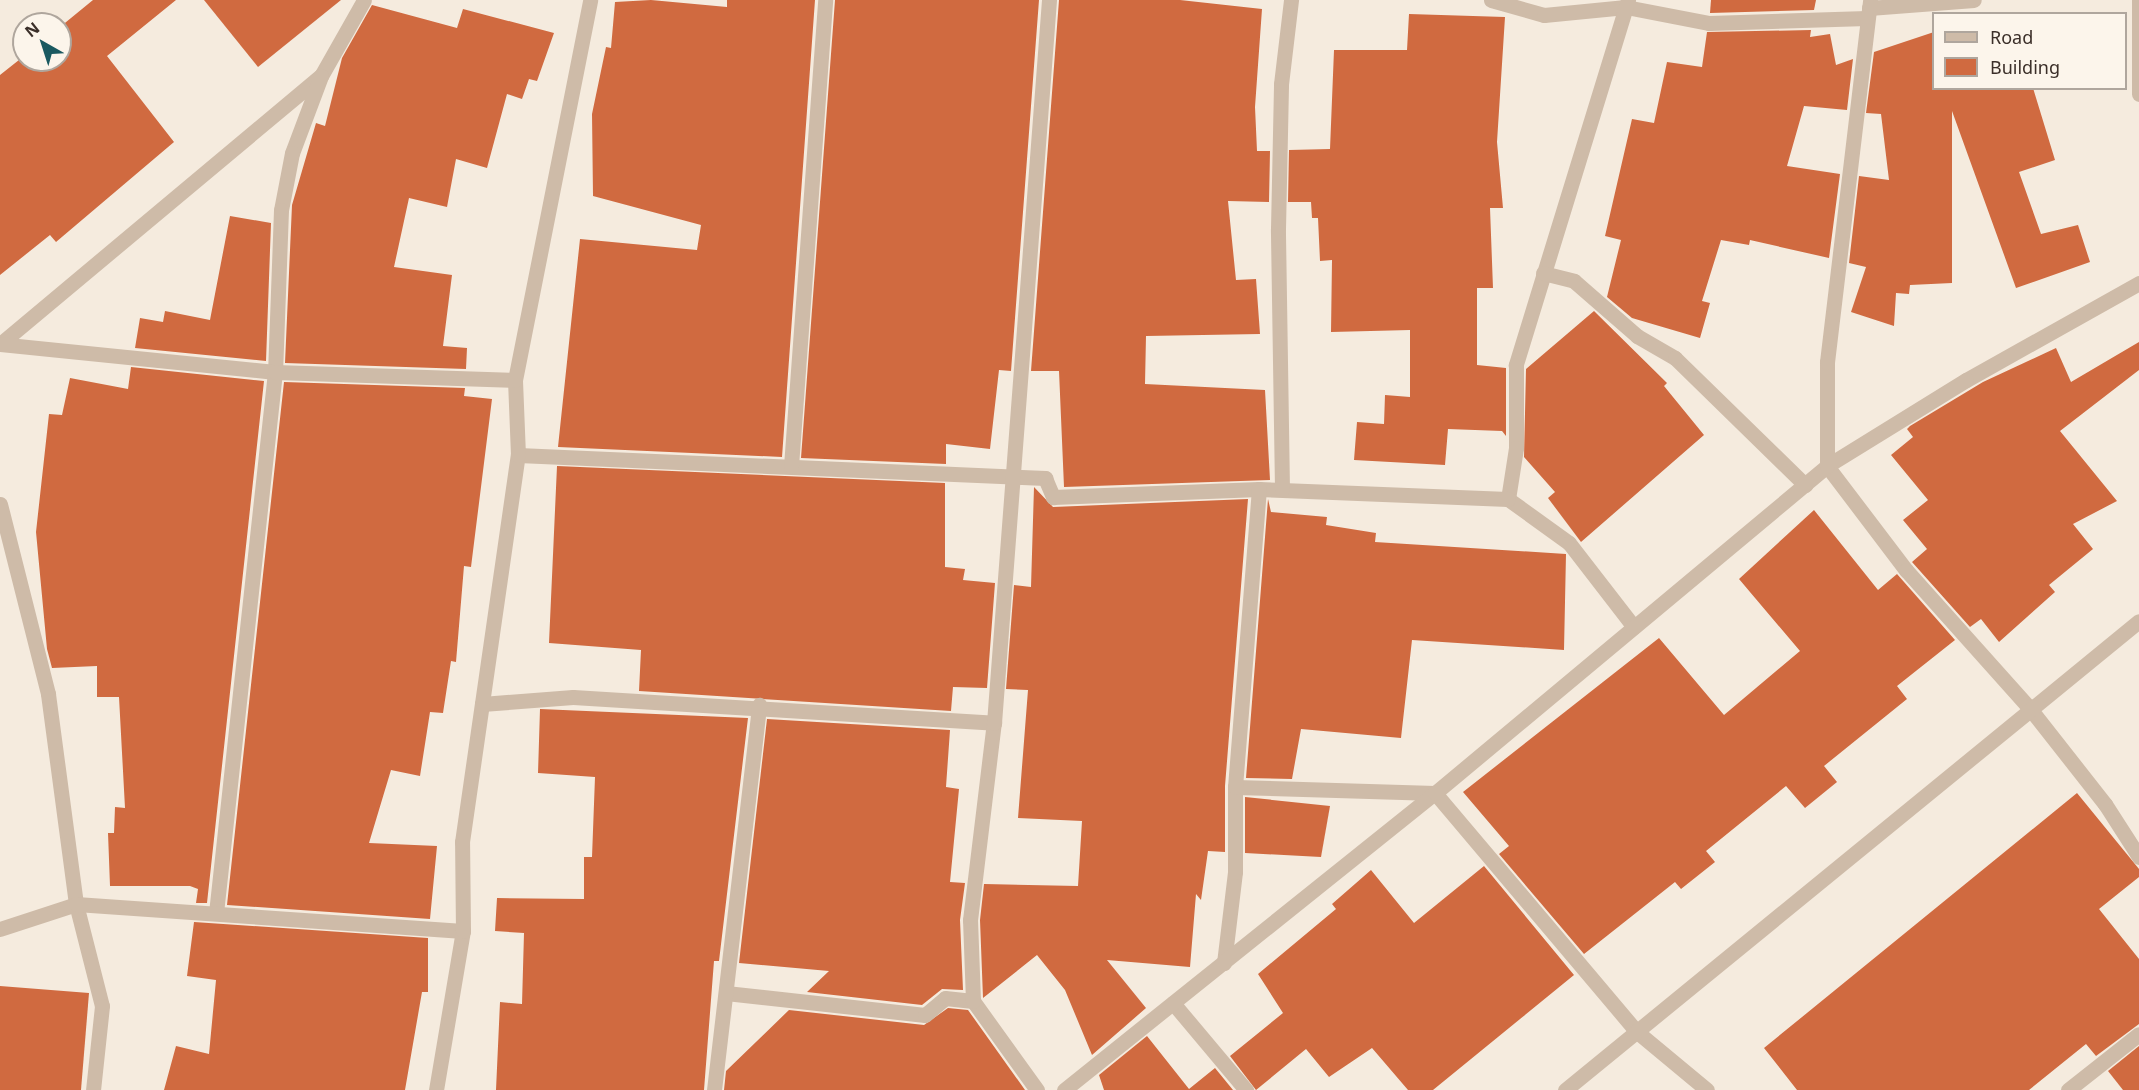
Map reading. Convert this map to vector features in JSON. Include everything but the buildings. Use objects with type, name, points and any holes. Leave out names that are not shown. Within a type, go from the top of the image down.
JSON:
[{"type":"street","points":[[216,913],[274,372],[281,210],[292,153],[321,76],[364,0]]},
{"type":"street","points":[[436,1090],[463,931],[462,842],[518,455],[515,380],[590,0]]},
{"type":"street","points":[[791,466],[825,0]]},
{"type":"street","points":[[1036,1090],[973,1001],[969,920],[994,723],[1049,0]]},
{"type":"street","points":[[1282,489],[1278,218],[1281,84],[1291,0]]},
{"type":"street","points":[[1491,0],[1544,15],[1627,4],[1709,23],[1974,0]]},
{"type":"street","points":[[2139,0],[2139,94]]},
{"type":"street","points":[[1508,499],[1516,448],[1516,365],[1627,4]]},
{"type":"street","points":[[1869,9],[1827,362],[1827,466],[1906,570],[2031,710],[2105,804],[2139,857]]},
{"type":"street","points":[[0,344],[321,76]]},
{"type":"street","points":[[1544,273],[1574,281],[1636,336],[1675,358],[1805,485]]},
{"type":"street","points":[[1064,1090],[1435,793],[1827,466],[1966,380],[2139,283]]},
{"type":"street","points":[[0,344],[274,372],[515,380]]},
{"type":"street","points":[[518,455],[1045,478],[1053,497],[1282,489],[1508,499],[1569,543],[1634,627]]},
{"type":"street","points":[[1224,963],[1235,872],[1235,787],[1259,489]]},
{"type":"street","points":[[0,504],[48,694],[76,904],[102,1006],[93,1090]]},
{"type":"street","points":[[1565,1090],[2139,621]]},
{"type":"street","points":[[482,704],[573,697],[759,705],[994,723]]},
{"type":"street","points":[[714,1090],[759,705]]},
{"type":"street","points":[[1235,787],[1435,793],[1636,1031],[1707,1090]]},
{"type":"street","points":[[0,929],[76,904],[463,931]]},
{"type":"street","points":[[726,993],[925,1015],[945,998],[973,1001]]},
{"type":"street","points":[[1173,1003],[1246,1090]]},
{"type":"street","points":[[2068,1090],[2139,1034]]}]
